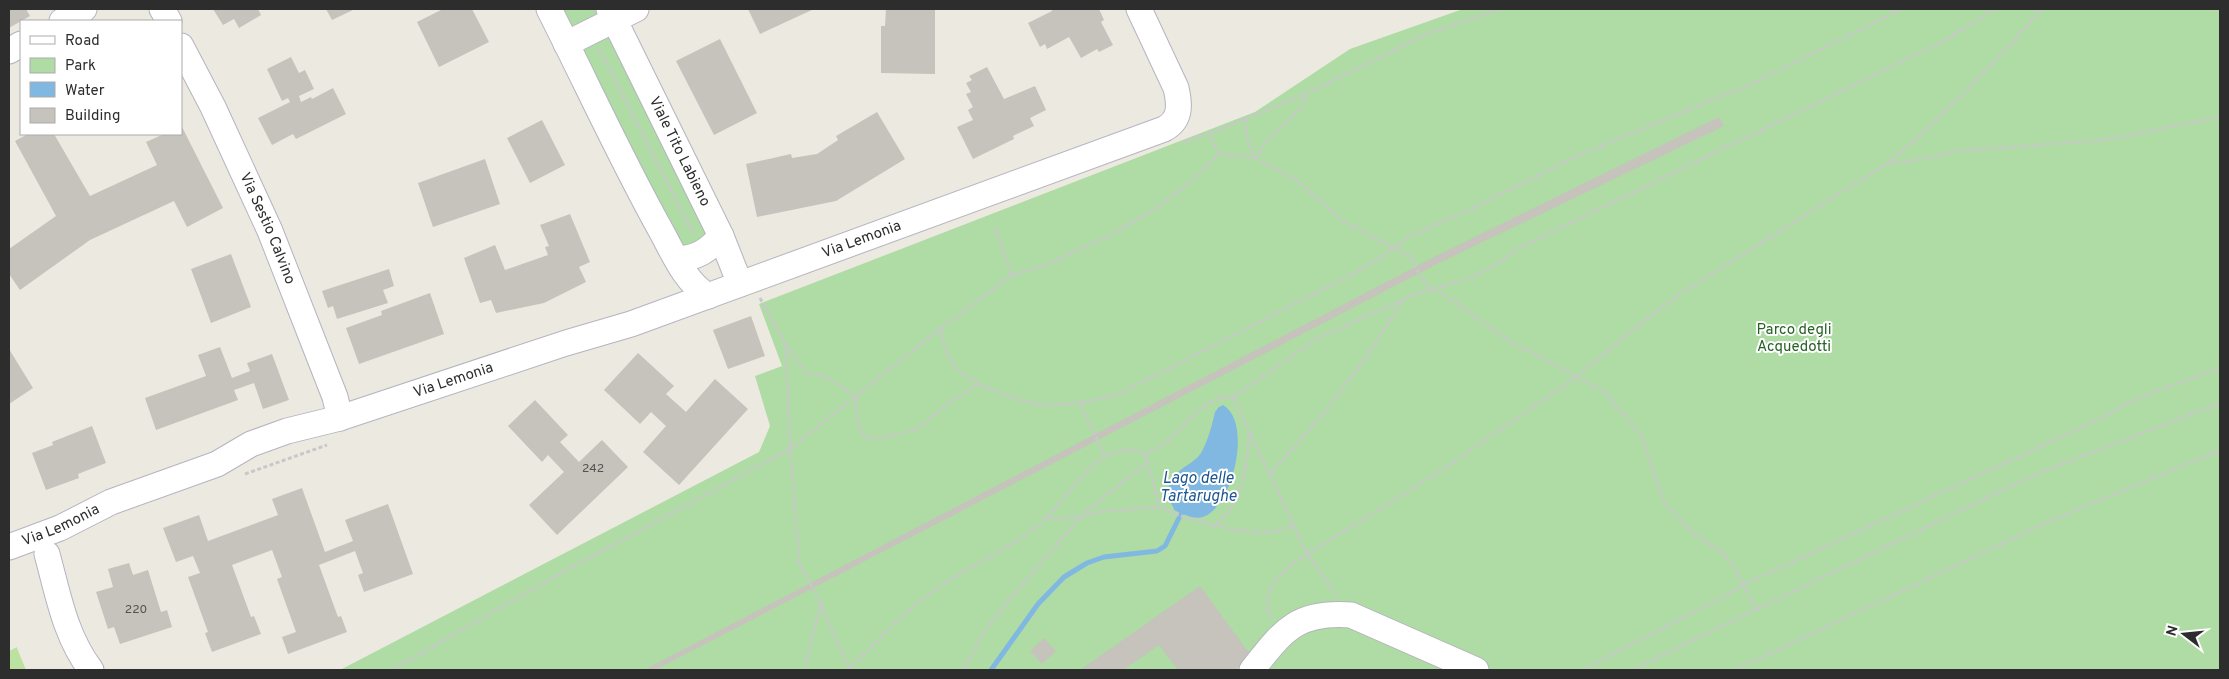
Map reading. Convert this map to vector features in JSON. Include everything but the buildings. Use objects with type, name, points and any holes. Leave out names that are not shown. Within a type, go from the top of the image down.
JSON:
[{"type":"street","points":[[64,20],[84,9]]},
{"type":"street","points":[[162,9],[168,20]]},
{"type":"street","points":[[549,9],[638,189],[677,259],[700,289]]},
{"type":"street","name":"Via Lemonia","points":[[24,539],[75,508],[111,502],[217,464],[249,462],[286,450],[314,437],[340,418],[566,343],[622,310],[700,289],[740,284],[1154,133],[1175,122],[1179,105],[1176,88],[1139,9]]},
{"type":"street","name":"Viale Tito Labieno","points":[[566,44],[620,12],[713,244],[740,284]]},
{"type":"street","points":[[9,51],[20,45]]},
{"type":"street","name":"Via Sestio Calvino","points":[[182,48],[213,107],[270,231],[334,397],[340,418]]},
{"type":"street","points":[[677,259],[694,257],[713,244]]},
{"type":"street","points":[[24,539],[78,653],[91,670]]},
{"type":"street","points":[[1252,670],[1282,632],[1307,618],[1333,614],[1351,615],[1476,670]]},
{"type":"path","points":[[1202,136],[1307,93],[1429,33],[1501,9]]},
{"type":"path","points":[[940,329],[949,355],[958,370],[980,383],[1014,398],[1038,405],[1100,400],[1117,395],[1347,277],[1408,237],[1469,210],[1575,157],[1753,83],[1902,9]]},
{"type":"path","points":[[1145,454],[1168,442],[1194,414],[1207,404],[1224,396],[1233,397],[1318,338],[1430,288],[1470,278],[1496,265],[1515,250],[1940,43],[1995,9]]},
{"type":"path","points":[[1282,632],[1272,621],[1266,607],[1273,583],[1290,565],[1436,474],[1577,377],[1631,331],[1680,294],[1888,163],[1911,144],[1986,72],[2042,9]]},
{"type":"path","points":[[590,31],[693,234],[713,244]]},
{"type":"path","points":[[1256,158],[1268,140],[1302,106],[1307,93]]},
{"type":"path","points":[[1888,163],[1922,159],[1960,151],[2103,140],[2220,117]]},
{"type":"path","points":[[1246,119],[1246,135],[1256,158]]},
{"type":"path","points":[[1208,134],[1219,154]]},
{"type":"path","points":[[392,670],[548,580],[790,449],[940,329],[1012,275],[1054,261],[1110,236],[1152,211],[1184,187],[1219,154],[1256,158],[1298,181],[1343,220],[1411,257],[1420,276],[1430,288],[1444,294],[1512,343],[1605,393],[1624,412],[1641,435],[1664,502],[1689,530],[1723,553],[1732,563],[1745,584],[1756,610]]},
{"type":"path","points":[[995,229],[1012,275]]},
{"type":"path","points":[[740,284],[756,293],[786,346],[805,372],[826,377],[857,397]]},
{"type":"path","points":[[1270,474],[1325,412],[1367,356],[1403,301]]},
{"type":"path","points":[[786,346],[790,449],[799,563],[821,604],[849,670],[906,612],[924,598],[954,576],[1035,528],[1048,517],[1093,466],[1105,456],[1128,449],[1137,450],[1145,454],[1149,461],[1160,507]]},
{"type":"path","points":[[1584,670],[1629,644],[1695,613],[1745,584],[2104,417],[2129,402],[2220,368]]},
{"type":"path","points":[[857,397],[856,413],[859,430],[867,438],[887,437],[916,429],[950,402],[980,383]]},
{"type":"path","points":[[1233,397],[1308,555],[1351,615]]},
{"type":"path","points":[[1079,402],[1105,456]]},
{"type":"path","points":[[1634,670],[2034,475],[2220,403]]},
{"type":"path","points":[[1216,525],[1225,517],[1243,478],[1248,457],[1249,431]]},
{"type":"path","points":[[244,474],[334,442]]},
{"type":"path","points":[[1735,670],[2052,520],[2220,450]]},
{"type":"path","points":[[964,670],[983,634],[1005,605],[1081,516],[1149,461]]},
{"type":"path","points":[[1048,517],[1055,519],[1106,511],[1160,507],[1186,518],[1216,525],[1273,532],[1293,525]]},
{"type":"path","points":[[805,670],[821,604]]},
{"type":"green space","points":[[558,9],[595,9],[597,13],[571,27]]},
{"type":"green space","name":"Parco degli Acquedotti","points":[[1463,9],[2220,9],[2220,670],[340,670],[759,452],[770,426],[755,376],[782,366],[759,304],[1255,112],[1350,49]]},
{"type":"green space","points":[[608,37],[611,38],[709,234],[683,251],[582,52],[583,48]]},
{"type":"green space","points":[[17,647],[26,670],[9,670],[9,651]]},
{"type":"water","name":"Lago delle Tartarughe","points":[[1223,405],[1232,414],[1237,428],[1238,445],[1230,482],[1223,498],[1214,510],[1203,517],[1188,516],[1174,510],[1168,495],[1169,485],[1177,473],[1201,453],[1208,438],[1215,412]]},
{"type":"waterway","points":[[991,670],[1038,604],[1064,577],[1087,563],[1104,557],[1157,551],[1165,546],[1183,510]]}]
